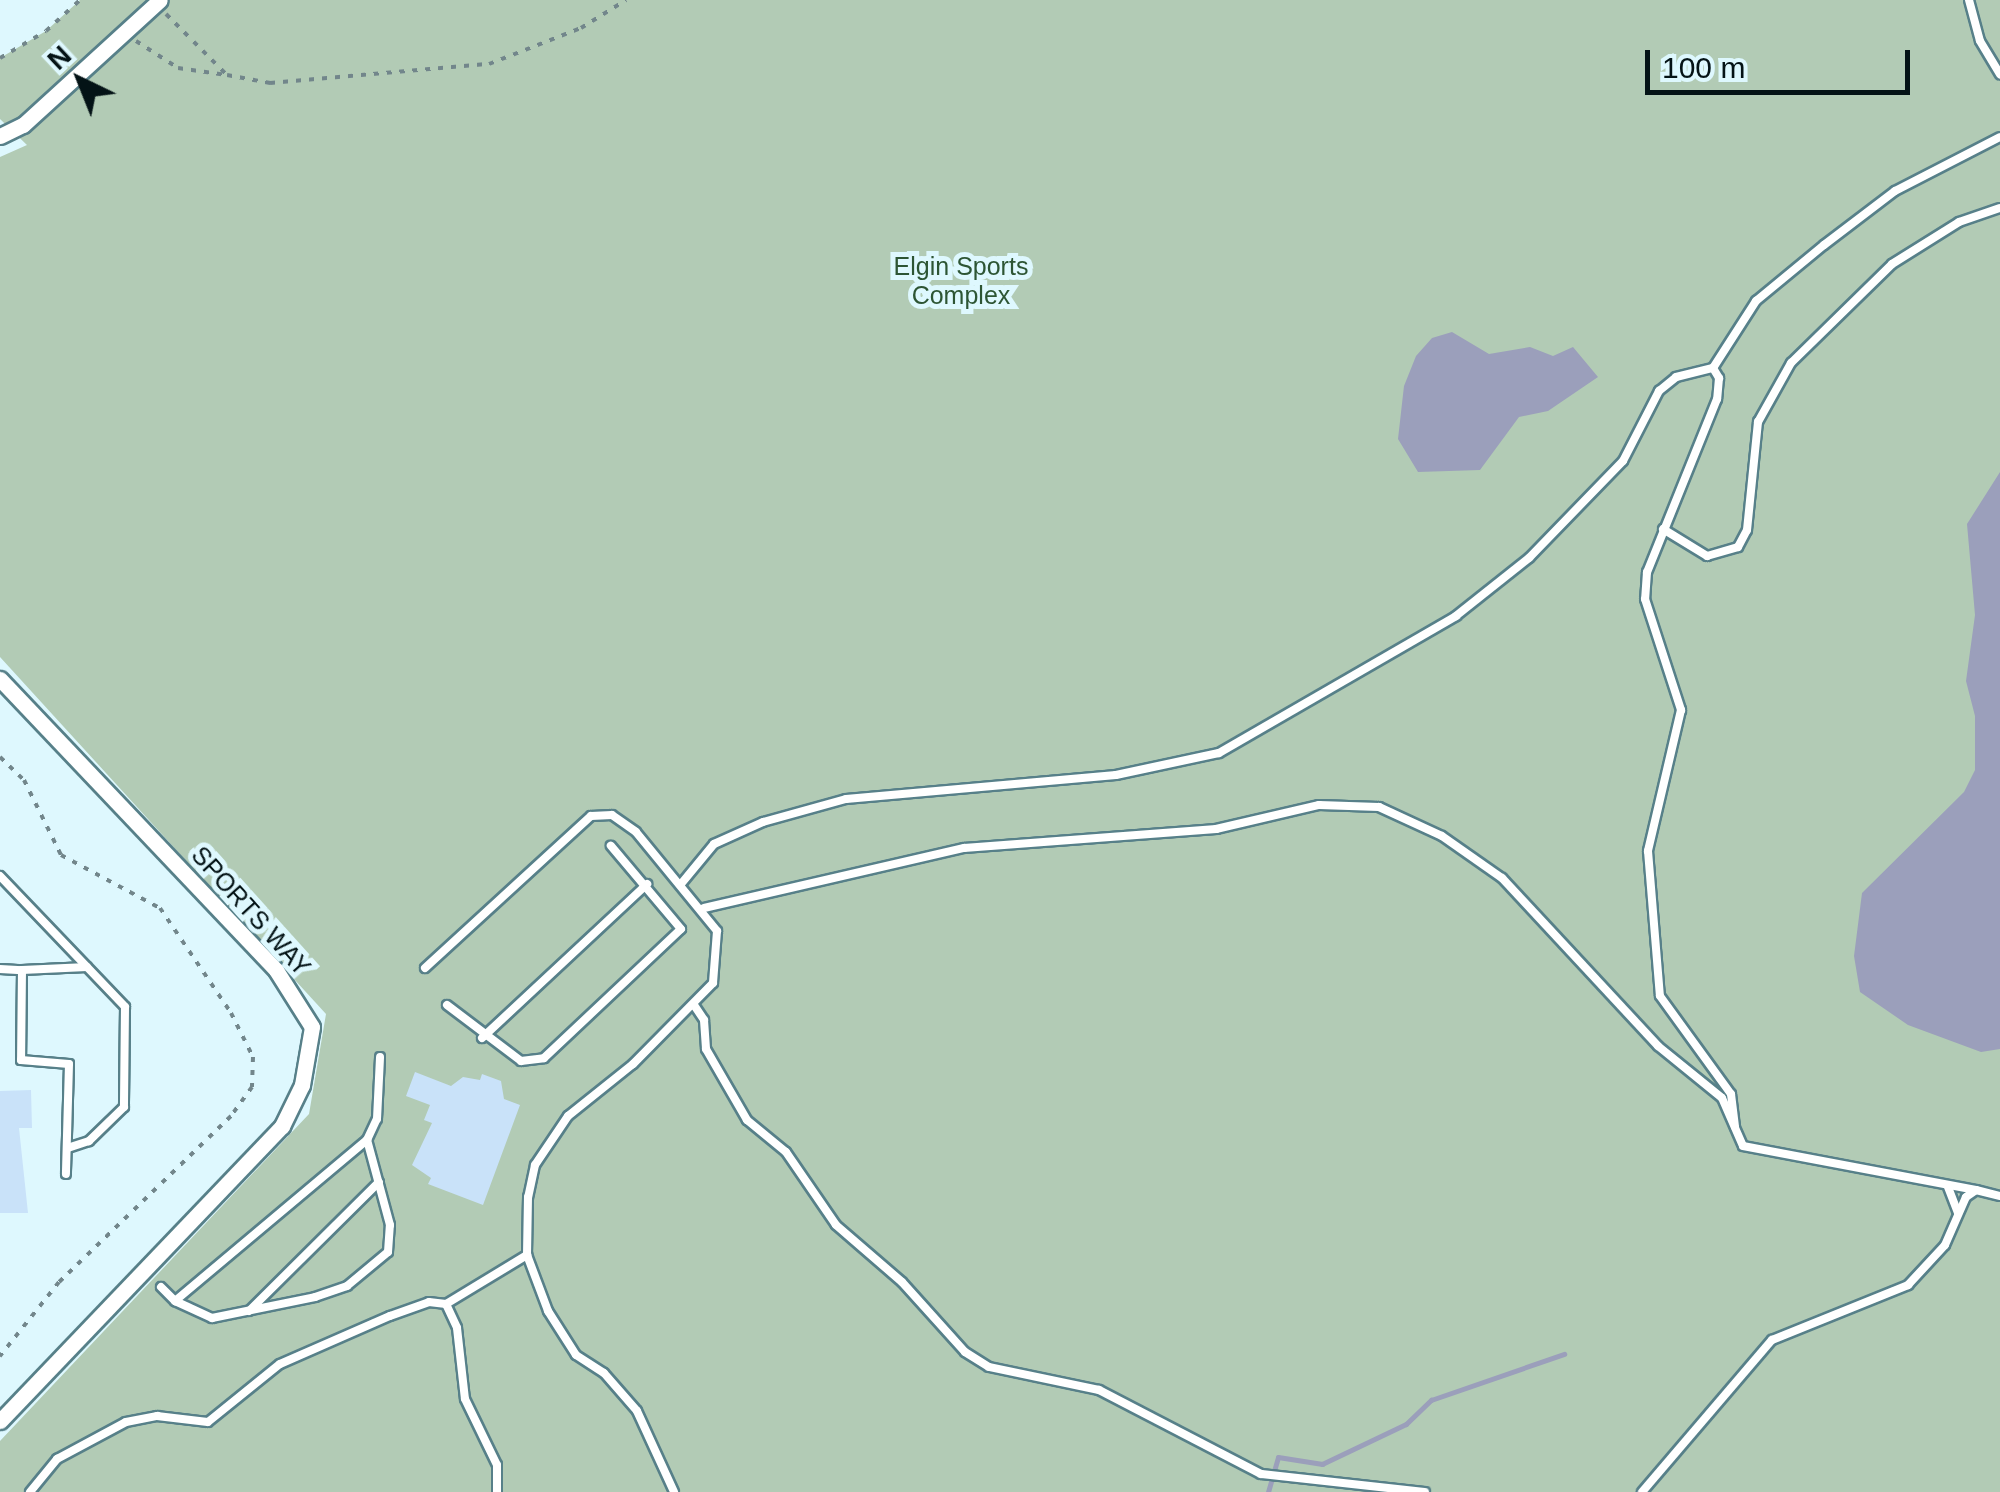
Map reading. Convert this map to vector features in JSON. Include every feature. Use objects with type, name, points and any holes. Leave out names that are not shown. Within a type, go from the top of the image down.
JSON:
[{"type":"street","points":[[0,136],[23,125],[158,2]]},
{"type":"street","name":"SPORTS WAY","points":[[0,679],[276,970],[312,1027],[302,1085],[282,1126],[0,1421]]},
{"type":"lane","points":[[1969,0],[1980,41],[2000,74]]},
{"type":"lane","points":[[681,884],[714,844],[763,822],[846,799],[1116,775],[1219,752],[1456,616],[1529,558],[1623,462],[1659,392],[1676,377],[1713,368],[1756,301],[1895,191],[2000,138]]},
{"type":"lane","points":[[1663,529],[1708,556],[1738,547],[1747,530],[1758,422],[1791,362],[1892,264],[1959,222],[2000,208]]},
{"type":"lane","points":[[1713,368],[1720,378],[1717,400],[1663,529],[1645,599],[1681,710],[1680,734],[1650,824],[1653,964],[1660,996],[1731,1094],[1736,1127]]},
{"type":"lane","points":[[704,908],[964,848],[1216,829],[1319,805],[1379,807],[1442,836],[1502,878],[1658,1046],[1722,1098],[1744,1146],[2000,1196]]},
{"type":"lane","points":[[425,968],[591,816],[612,814],[627,826],[704,908],[717,931],[720,957],[713,983],[548,1140],[528,1198],[527,1255],[563,1338],[638,1411],[674,1492]]},
{"type":"lane","points":[[447,1005],[482,1038],[521,1061],[544,1058],[681,929],[648,884],[611,846]]},
{"type":"lane","points":[[0,876],[125,1008],[124,1107],[90,1141],[67,1148]]},
{"type":"lane","points":[[482,1038],[648,884]]},
{"type":"lane","points":[[0,969],[88,968]]},
{"type":"lane","points":[[22,970],[21,1060],[69,1064],[66,1174]]},
{"type":"lane","points":[[694,1005],[704,1020],[706,1049],[747,1120],[786,1152],[814,1200],[902,1282],[945,1336],[989,1367],[1099,1390],[1261,1474],[1426,1492]]},
{"type":"lane","points":[[161,1287],[175,1301],[212,1318],[347,1286],[388,1252],[390,1225],[367,1140],[381,1091],[380,1057]]},
{"type":"lane","points":[[175,1301],[367,1140]]},
{"type":"lane","points":[[249,1311],[380,1182]]},
{"type":"lane","points":[[1948,1187],[1958,1213]]},
{"type":"lane","points":[[1642,1492],[1772,1340],[1908,1285],[1929,1269],[1958,1213],[1976,1190]]},
{"type":"lane","points":[[30,1492],[57,1459],[126,1422],[157,1416],[208,1422],[280,1364],[429,1302],[446,1304],[527,1255]]},
{"type":"lane","points":[[446,1304],[458,1328],[465,1400],[497,1465],[496,1492]]},
{"type":"path","points":[[0,58],[46,31],[80,0]]},
{"type":"path","points":[[127,30],[147,53],[178,68],[270,83],[489,64],[582,28],[626,0]]},
{"type":"path","points":[[158,2],[228,75]]},
{"type":"green space","name":"Elgin Sports Complex","points":[[80,0],[2000,0],[2000,1492],[0,1492],[0,1441],[309,1114],[326,1014],[0,657],[0,157],[27,145],[0,119],[0,58],[46,31]]},
{"type":"water","points":[[1452,332],[1489,354],[1530,347],[1553,356],[1573,347],[1598,377],[1548,411],[1519,417],[1480,470],[1418,472],[1398,439],[1404,386],[1416,356],[1432,338]]},
{"type":"water","points":[[2000,472],[2000,1049],[1981,1052],[1908,1025],[1860,992],[1854,956],[1862,893],[1964,792],[1975,770],[1975,716],[1966,681],[1975,615],[1967,524]]},
{"type":"building","points":[[415,1072],[451,1086],[463,1077],[480,1080],[482,1074],[501,1081],[504,1099],[520,1105],[483,1205],[428,1184],[431,1178],[412,1165],[432,1123],[424,1120],[430,1105],[406,1096]]},
{"type":"building","points":[[31,1090],[32,1128],[19,1128],[28,1213],[0,1213],[0,1091]]},
{"type":"waterway","points":[[1268,1492],[1278,1457],[1322,1464],[1406,1424],[1431,1400],[1564,1354]]}]
